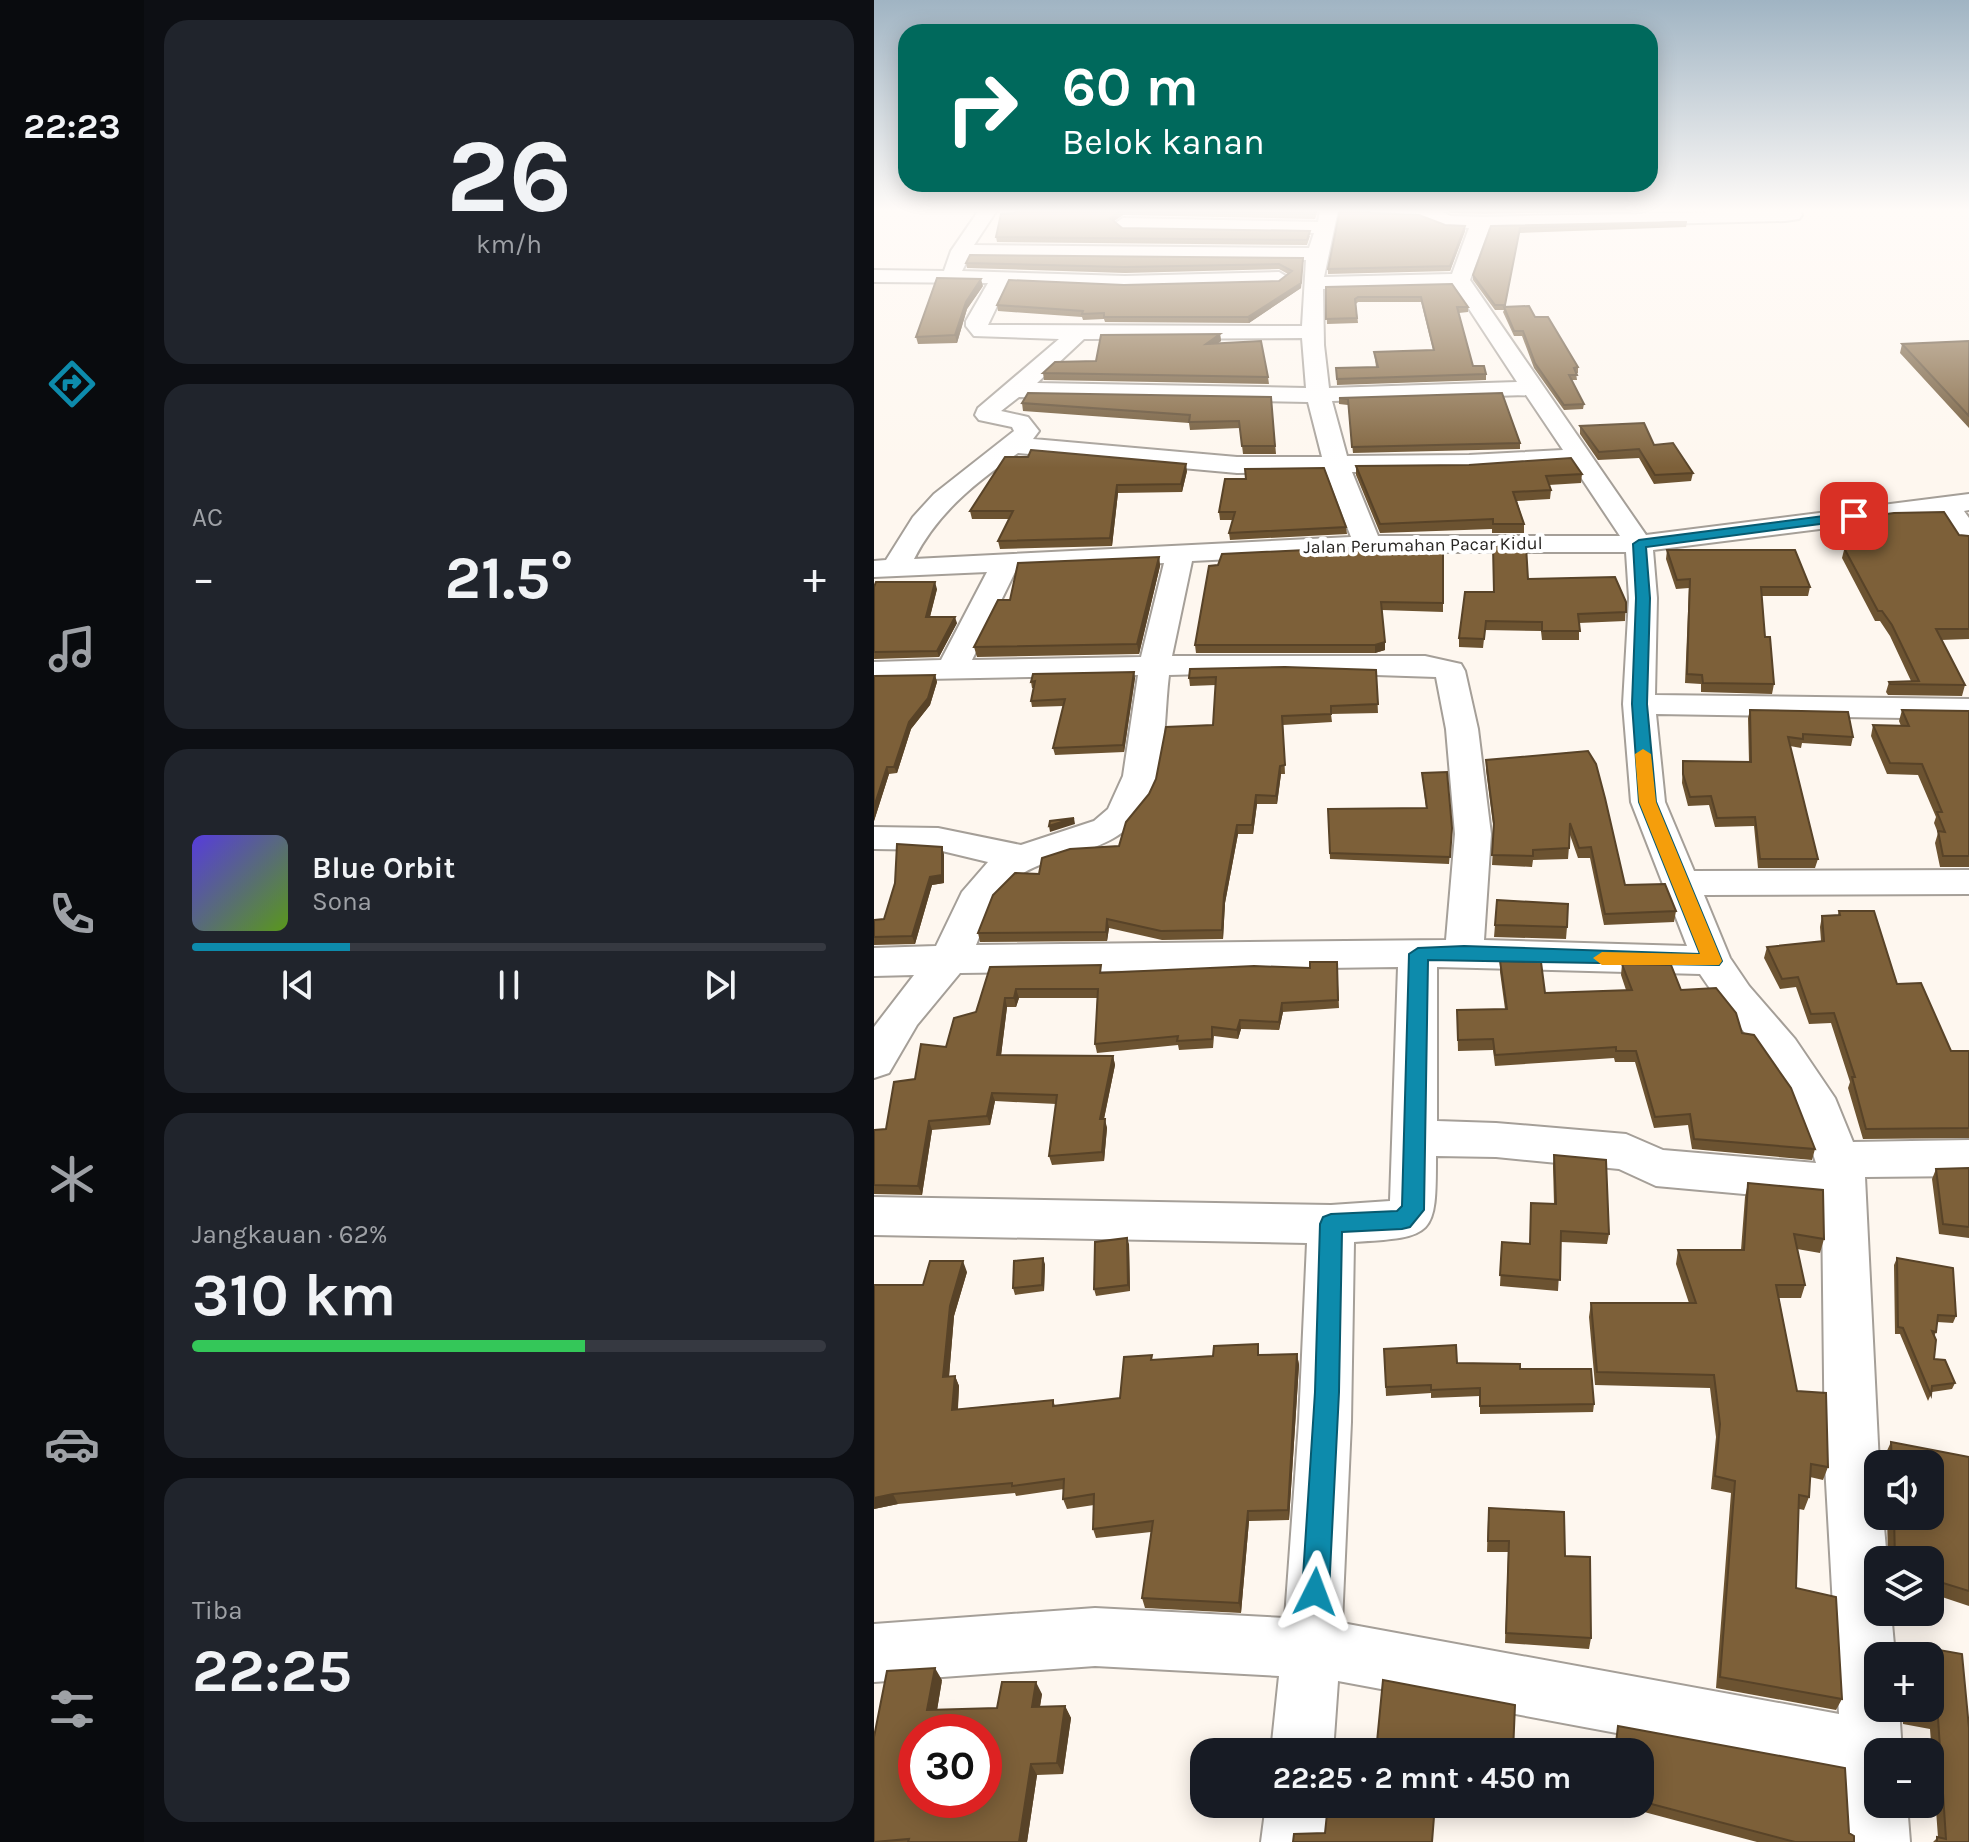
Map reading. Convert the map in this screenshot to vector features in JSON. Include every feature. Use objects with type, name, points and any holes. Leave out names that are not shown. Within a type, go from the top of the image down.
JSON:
[{"type":"street","points":[[991,296],[977,321],[982,331],[1311,332]]},
{"type":"street","points":[[1313,296],[1311,332],[1316,395],[1334,466],[1368,544]]},
{"type":"street","points":[[1471,296],[1639,544],[1643,598],[1639,704],[1648,802],[1712,961],[1735,996],[1780,1050],[1820,1110],[1841,1173],[1852,1464],[1870,1738]]},
{"type":"street","points":[[1017,445],[1026,427],[1020,422],[987,415],[990,408],[1015,390],[1078,333]]},
{"type":"street","points":[[1148,391],[1161,371]]},
{"type":"street","points":[[1015,390],[1316,395],[1535,388]]},
{"type":"street","points":[[885,568],[946,494],[994,457],[1017,445],[1237,465],[1469,463],[1580,456]]},
{"type":"street","points":[[1957,503],[1969,537]]},
{"type":"street","name":"Jalan Perumahan Pacar Kidul","points":[[885,568],[1368,544],[1639,544],[1957,503]]},
{"type":"street","points":[[874,1062],[903,1015],[949,958],[967,916],[986,884],[1020,857],[1085,839],[1110,828],[1124,813],[1136,787],[1143,756],[1155,665],[1179,552]]},
{"type":"street","points":[[951,670],[1006,562]]},
{"type":"street","points":[[874,671],[1155,665],[1425,665],[1450,671],[1462,729],[1473,834],[1464,953]]},
{"type":"street","points":[[1639,704],[1969,709]]},
{"type":"street","points":[[874,838],[938,839],[1020,857]]},
{"type":"street","points":[[1680,883],[1969,882]]},
{"type":"street","points":[[874,962],[949,958],[1464,953],[1712,961]]},
{"type":"street","points":[[874,1216],[1331,1224],[1402,1220],[1413,1210],[1418,954]]},
{"type":"street","points":[[1415,1138],[1496,1140],[1626,1152],[1656,1168],[1841,1173],[1884,1158],[1969,1158]]},
{"type":"street","points":[[1303,1738],[1312,1649],[1327,1392],[1331,1224]]},
{"type":"street","points":[[874,1653],[1095,1637],[1312,1649],[1864,1749]]},
{"type":"street","points":[[1293,1842],[1296,1818]]},
{"type":"street","points":[[1876,1818],[1878,1842]]},
{"type":"building","points":[[931,296],[970,296],[955,335],[916,337]]},
{"type":"building","points":[[1001,296],[1281,296],[1248,317],[1104,317],[1104,313],[1082,314],[1083,311],[997,305]]},
{"type":"building","points":[[1326,296],[1460,296],[1468,307],[1457,307],[1473,366],[1484,366],[1486,374],[1337,379],[1336,368],[1378,367],[1374,352],[1434,350],[1421,297],[1358,297],[1355,299],[1357,318],[1326,319]]},
{"type":"building","points":[[1488,296],[1507,296],[1505,305],[1495,305]]},
{"type":"building","points":[[1529,306],[1535,317],[1548,317],[1578,367],[1574,368],[1577,375],[1569,375],[1584,404],[1564,405],[1535,363],[1523,331],[1514,331],[1504,307]]},
{"type":"building","points":[[1220,334],[1206,344],[1261,341],[1268,377],[1043,373],[1055,362],[1096,361],[1101,335]]},
{"type":"building","points":[[1969,341],[1969,416],[1902,344]]},
{"type":"building","points":[[1028,393],[1271,397],[1275,446],[1242,446],[1239,421],[1189,422],[1190,415],[1022,403]]},
{"type":"building","points":[[1502,393],[1520,443],[1352,447],[1348,399],[1339,398]]},
{"type":"building","points":[[1644,423],[1654,445],[1673,443],[1693,473],[1655,475],[1639,449],[1599,452],[1580,426]]},
{"type":"building","points":[[1031,450],[1186,464],[1181,484],[1117,485],[1110,538],[998,541],[1013,511],[970,511],[1005,457],[1028,457]]},
{"type":"building","points":[[1571,458],[1582,474],[1546,476],[1551,490],[1513,492],[1524,524],[1493,524],[1493,519],[1380,524],[1356,466],[1469,465]]},
{"type":"building","points":[[1324,468],[1346,527],[1229,533],[1235,512],[1219,512],[1225,479],[1246,479],[1245,469]]},
{"type":"building","points":[[1944,512],[1959,535],[1969,536],[1969,629],[1936,629],[1965,685],[1890,684],[1919,681],[1892,625],[1882,611],[1878,611],[1844,548],[1851,548],[1833,521],[1894,513]]},
{"type":"building","points":[[1493,546],[1526,546],[1528,579],[1615,577],[1626,602],[1626,612],[1578,614],[1580,631],[1542,631],[1542,622],[1486,621],[1484,639],[1459,638],[1465,592],[1494,592]]},
{"type":"building","points":[[1443,547],[1443,603],[1381,602],[1385,642],[1375,645],[1195,645],[1209,566],[1218,565],[1222,554]]},
{"type":"building","points":[[1667,550],[1795,550],[1810,587],[1761,587],[1765,637],[1770,637],[1774,684],[1703,683],[1702,675],[1687,674],[1690,579],[1677,580]]},
{"type":"building","points":[[1159,557],[1137,644],[974,647],[998,600],[1010,600],[1018,563]]},
{"type":"building","points":[[876,582],[935,582],[926,617],[955,617],[937,651],[874,652]]},
{"type":"building","points":[[1285,667],[1376,670],[1378,704],[1331,706],[1331,714],[1282,716],[1285,765],[1280,766],[1276,796],[1256,795],[1252,825],[1237,825],[1224,895],[1222,930],[1161,931],[1107,919],[1106,932],[978,933],[993,895],[1015,873],[1039,874],[1042,858],[1070,849],[1119,846],[1126,822],[1149,794],[1156,779],[1166,727],[1213,725],[1216,677],[1189,678],[1190,669]]},
{"type":"building","points":[[1134,672],[1123,745],[1053,748],[1065,699],[1031,701],[1035,681],[1031,682],[1033,674]]},
{"type":"building","points":[[935,675],[928,698],[909,722],[894,767],[887,767],[874,807],[874,676]]},
{"type":"building","points":[[1750,710],[1848,712],[1853,737],[1803,734],[1803,739],[1788,737],[1818,859],[1760,859],[1755,817],[1717,818],[1711,796],[1690,797],[1683,774],[1683,761],[1751,762]]},
{"type":"building","points":[[1902,710],[1969,711],[1969,856],[1943,856],[1938,831],[1945,832],[1937,812],[1942,812],[1922,764],[1890,763],[1873,725],[1909,726]]},
{"type":"building","points":[[1588,751],[1596,764],[1625,885],[1665,884],[1676,911],[1605,914],[1591,847],[1579,848],[1570,823],[1569,848],[1533,850],[1533,856],[1492,855],[1494,823],[1486,760]]},
{"type":"building","points":[[1447,772],[1452,828],[1450,857],[1330,853],[1328,809],[1427,808],[1422,773]]},
{"type":"building","points":[[1074,818],[1049,826],[1050,821]]},
{"type":"building","points":[[897,844],[942,847],[942,875],[930,877],[912,936],[874,937],[874,920],[884,919],[895,883]]},
{"type":"building","points":[[1497,900],[1568,904],[1567,927],[1495,925]]},
{"type":"building","points":[[1839,911],[1874,911],[1897,984],[1921,983],[1951,1051],[1969,1051],[1969,1128],[1866,1129],[1852,1077],[1855,1077],[1834,1013],[1811,1014],[1798,977],[1782,979],[1767,947],[1824,941],[1822,916],[1840,915]]},
{"type":"building","points":[[1500,961],[1541,962],[1545,993],[1632,990],[1622,964],[1671,965],[1681,990],[1716,988],[1736,1013],[1742,1033],[1754,1035],[1791,1088],[1815,1149],[1694,1139],[1690,1114],[1655,1117],[1636,1051],[1616,1051],[1616,1047],[1495,1055],[1493,1039],[1458,1040],[1457,1010],[1507,1009]]},
{"type":"building","points":[[1310,962],[1337,962],[1338,1000],[1282,1003],[1279,1022],[1240,1020],[1237,1030],[1212,1027],[1212,1039],[1177,1041],[1178,1036],[1095,1044],[1098,989],[1016,989],[1014,998],[1005,998],[997,1055],[1113,1056],[1100,1119],[1105,1119],[1102,1152],[1049,1156],[1057,1095],[992,1093],[987,1116],[929,1121],[918,1186],[874,1185],[874,1130],[886,1129],[894,1082],[915,1079],[921,1044],[946,1047],[954,1018],[976,1012],[990,967],[1101,965],[1100,973],[1254,966],[1310,968]]},
{"type":"building","points":[[1554,1155],[1606,1160],[1609,1234],[1561,1231],[1560,1280],[1500,1275],[1502,1242],[1530,1244],[1531,1203],[1556,1204]]},
{"type":"building","points":[[1969,1168],[1969,1227],[1943,1224],[1936,1169]]},
{"type":"building","points":[[1748,1183],[1823,1190],[1824,1239],[1794,1234],[1805,1285],[1776,1285],[1797,1391],[1826,1393],[1828,1467],[1811,1464],[1809,1497],[1799,1495],[1796,1588],[1836,1597],[1842,1699],[1720,1677],[1735,1481],[1715,1476],[1720,1424],[1714,1375],[1597,1372],[1591,1303],[1696,1303],[1678,1250],[1744,1250]]},
{"type":"building","points":[[1127,1238],[1128,1285],[1094,1289],[1095,1242]]},
{"type":"building","points":[[1043,1258],[1042,1285],[1013,1288],[1014,1261]]},
{"type":"building","points":[[1897,1258],[1953,1268],[1956,1316],[1938,1315],[1936,1332],[1932,1331],[1936,1340],[1934,1359],[1945,1360],[1955,1383],[1932,1386],[1931,1395],[1903,1328],[1898,1327]]},
{"type":"building","points":[[930,1261],[963,1261],[950,1306],[943,1377],[955,1376],[952,1410],[1053,1400],[1053,1406],[1120,1398],[1124,1357],[1152,1355],[1151,1360],[1213,1356],[1214,1346],[1258,1344],[1258,1355],[1297,1354],[1288,1510],[1248,1511],[1239,1603],[1142,1598],[1153,1521],[1093,1529],[1094,1494],[1063,1499],[1064,1479],[874,1498],[874,1285],[923,1285]]},
{"type":"building","points":[[1456,1345],[1457,1363],[1520,1364],[1520,1369],[1591,1369],[1594,1404],[1480,1406],[1480,1388],[1431,1390],[1431,1385],[1386,1387],[1384,1349]]},
{"type":"building","points":[[1891,1442],[1933,1450],[1891,1450]]},
{"type":"building","points":[[1944,1452],[1969,1457],[1969,1591],[1944,1583],[1944,1546],[1895,1546],[1894,1530],[1944,1530]]},
{"type":"building","points":[[1489,1508],[1564,1512],[1565,1556],[1590,1557],[1591,1638],[1506,1633],[1509,1541],[1488,1541]]},
{"type":"building","points":[[1944,1651],[1962,1654],[1969,1728],[1969,1842],[1937,1842],[1937,1837],[1946,1839],[1944,1738],[1939,1738],[1938,1722],[1944,1722]]},
{"type":"building","points":[[935,1668],[927,1710],[997,1708],[1002,1682],[1036,1682],[1032,1707],[1065,1706],[1057,1763],[1031,1764],[1019,1842],[908,1842],[909,1839],[874,1842],[874,1737],[887,1671]]},
{"type":"building","points":[[1383,1680],[1515,1705],[1514,1738],[1377,1738]]},
{"type":"building","points":[[1618,1726],[1845,1768],[1849,1833],[1854,1836],[1854,1842],[1795,1842],[1654,1805],[1654,1738],[1617,1738]]},
{"type":"building","points":[[1327,1818],[1434,1818],[1432,1842],[1293,1842],[1294,1834],[1325,1833]]},
{"type":"slow traffic","points":[[1602,958],[1712,961],[1648,802],[1643,754]]},
{"type":"route","points":[[1315,1592],[1327,1392],[1331,1224],[1402,1220],[1413,1210],[1418,954],[1712,961],[1648,802],[1639,704],[1643,598],[1639,544],[1854,516]]}]
